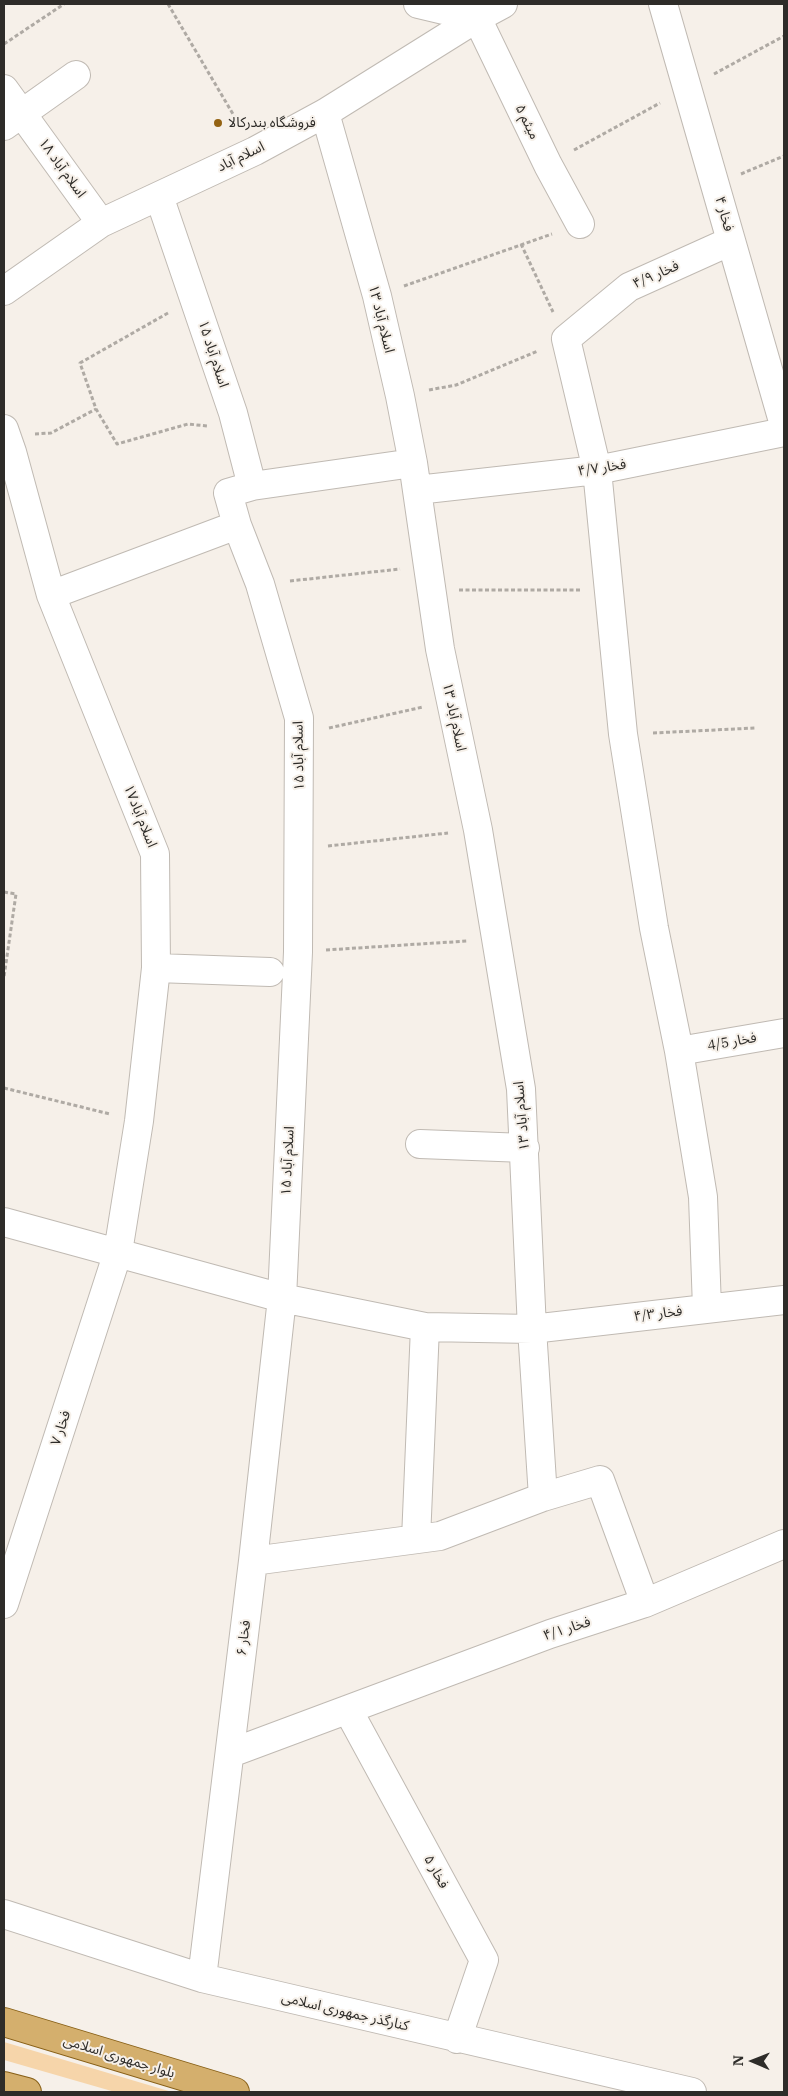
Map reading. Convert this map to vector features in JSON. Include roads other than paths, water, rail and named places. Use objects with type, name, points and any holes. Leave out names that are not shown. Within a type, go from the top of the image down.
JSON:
[{"type":"main road","name":"بلوار جمهوری اسلامی","points":[[4,2022],[235,2092]]},
{"type":"main road","points":[[4,2086],[27,2092]]},
{"type":"street","points":[[418,4],[477,18]]},
{"type":"street","name":"اسلام آباد","points":[[4,291],[101,223],[255,151],[325,113],[477,18],[503,4]]},
{"type":"street","name":"فخار ۴","points":[[663,4],[784,425]]},
{"type":"street","name":"میثم ۵","points":[[477,18],[548,165],[580,224]]},
{"type":"street","points":[[13,119],[76,75]]},
{"type":"street","name":"اسلام آباد ۱۸","points":[[4,89],[13,119],[101,223]]},
{"type":"street","name":"اسلام آباد ۱۳","points":[[325,113],[377,296],[400,396],[413,463],[440,649],[478,830],[498,939],[521,1089],[532,1329],[543,1497]]},
{"type":"street","name":"اسلام آباد ۱۵","points":[[159,196],[233,413],[252,486],[228,494],[237,525],[260,584],[299,718],[300,848],[298,952],[282,1298]]},
{"type":"street","name":"فخار ۴/۹","points":[[598,470],[566,340],[628,287],[731,241]]},
{"type":"street","name":"فخار ۴/۷","points":[[417,490],[598,470],[784,432]]},
{"type":"street","name":"اسلام آباد۱۷","points":[[7,446],[51,594],[155,854],[156,968],[139,1122],[118,1252]]},
{"type":"street","points":[[252,486],[413,463]]},
{"type":"street","points":[[598,470],[623,734],[654,928],[680,1051],[703,1197],[707,1308]]},
{"type":"street","points":[[51,594],[237,525]]},
{"type":"street","points":[[156,968],[270,972]]},
{"type":"street","name":"فخار 4/5","points":[[680,1051],[784,1033]]},
{"type":"street","points":[[420,1144],[525,1148]]},
{"type":"street","name":"فخار ۴/۳","points":[[4,1222],[282,1298],[425,1327],[532,1329],[784,1300]]},
{"type":"street","name":"فخار ۷","points":[[4,1604],[118,1252]]},
{"type":"street","name":"فخار ۶","points":[[202,1978],[231,1753],[282,1298]]},
{"type":"street","points":[[416,1539],[425,1327]]},
{"type":"street","points":[[253,1562],[440,1536],[543,1497],[600,1480],[645,1603]]},
{"type":"street","name":"فخار ۴/۱","points":[[231,1753],[550,1634],[645,1603],[784,1544]]},
{"type":"street","name":"فخار ۵","points":[[348,1710],[484,1960],[457,2039]]},
{"type":"street","name":"کنارگذر جمهوری اسلامی","points":[[4,1914],[202,1978],[457,2039],[692,2092]]},
{"type":"place","name":"فروشگاه بندرکالا","points":[[218,123]]}]
